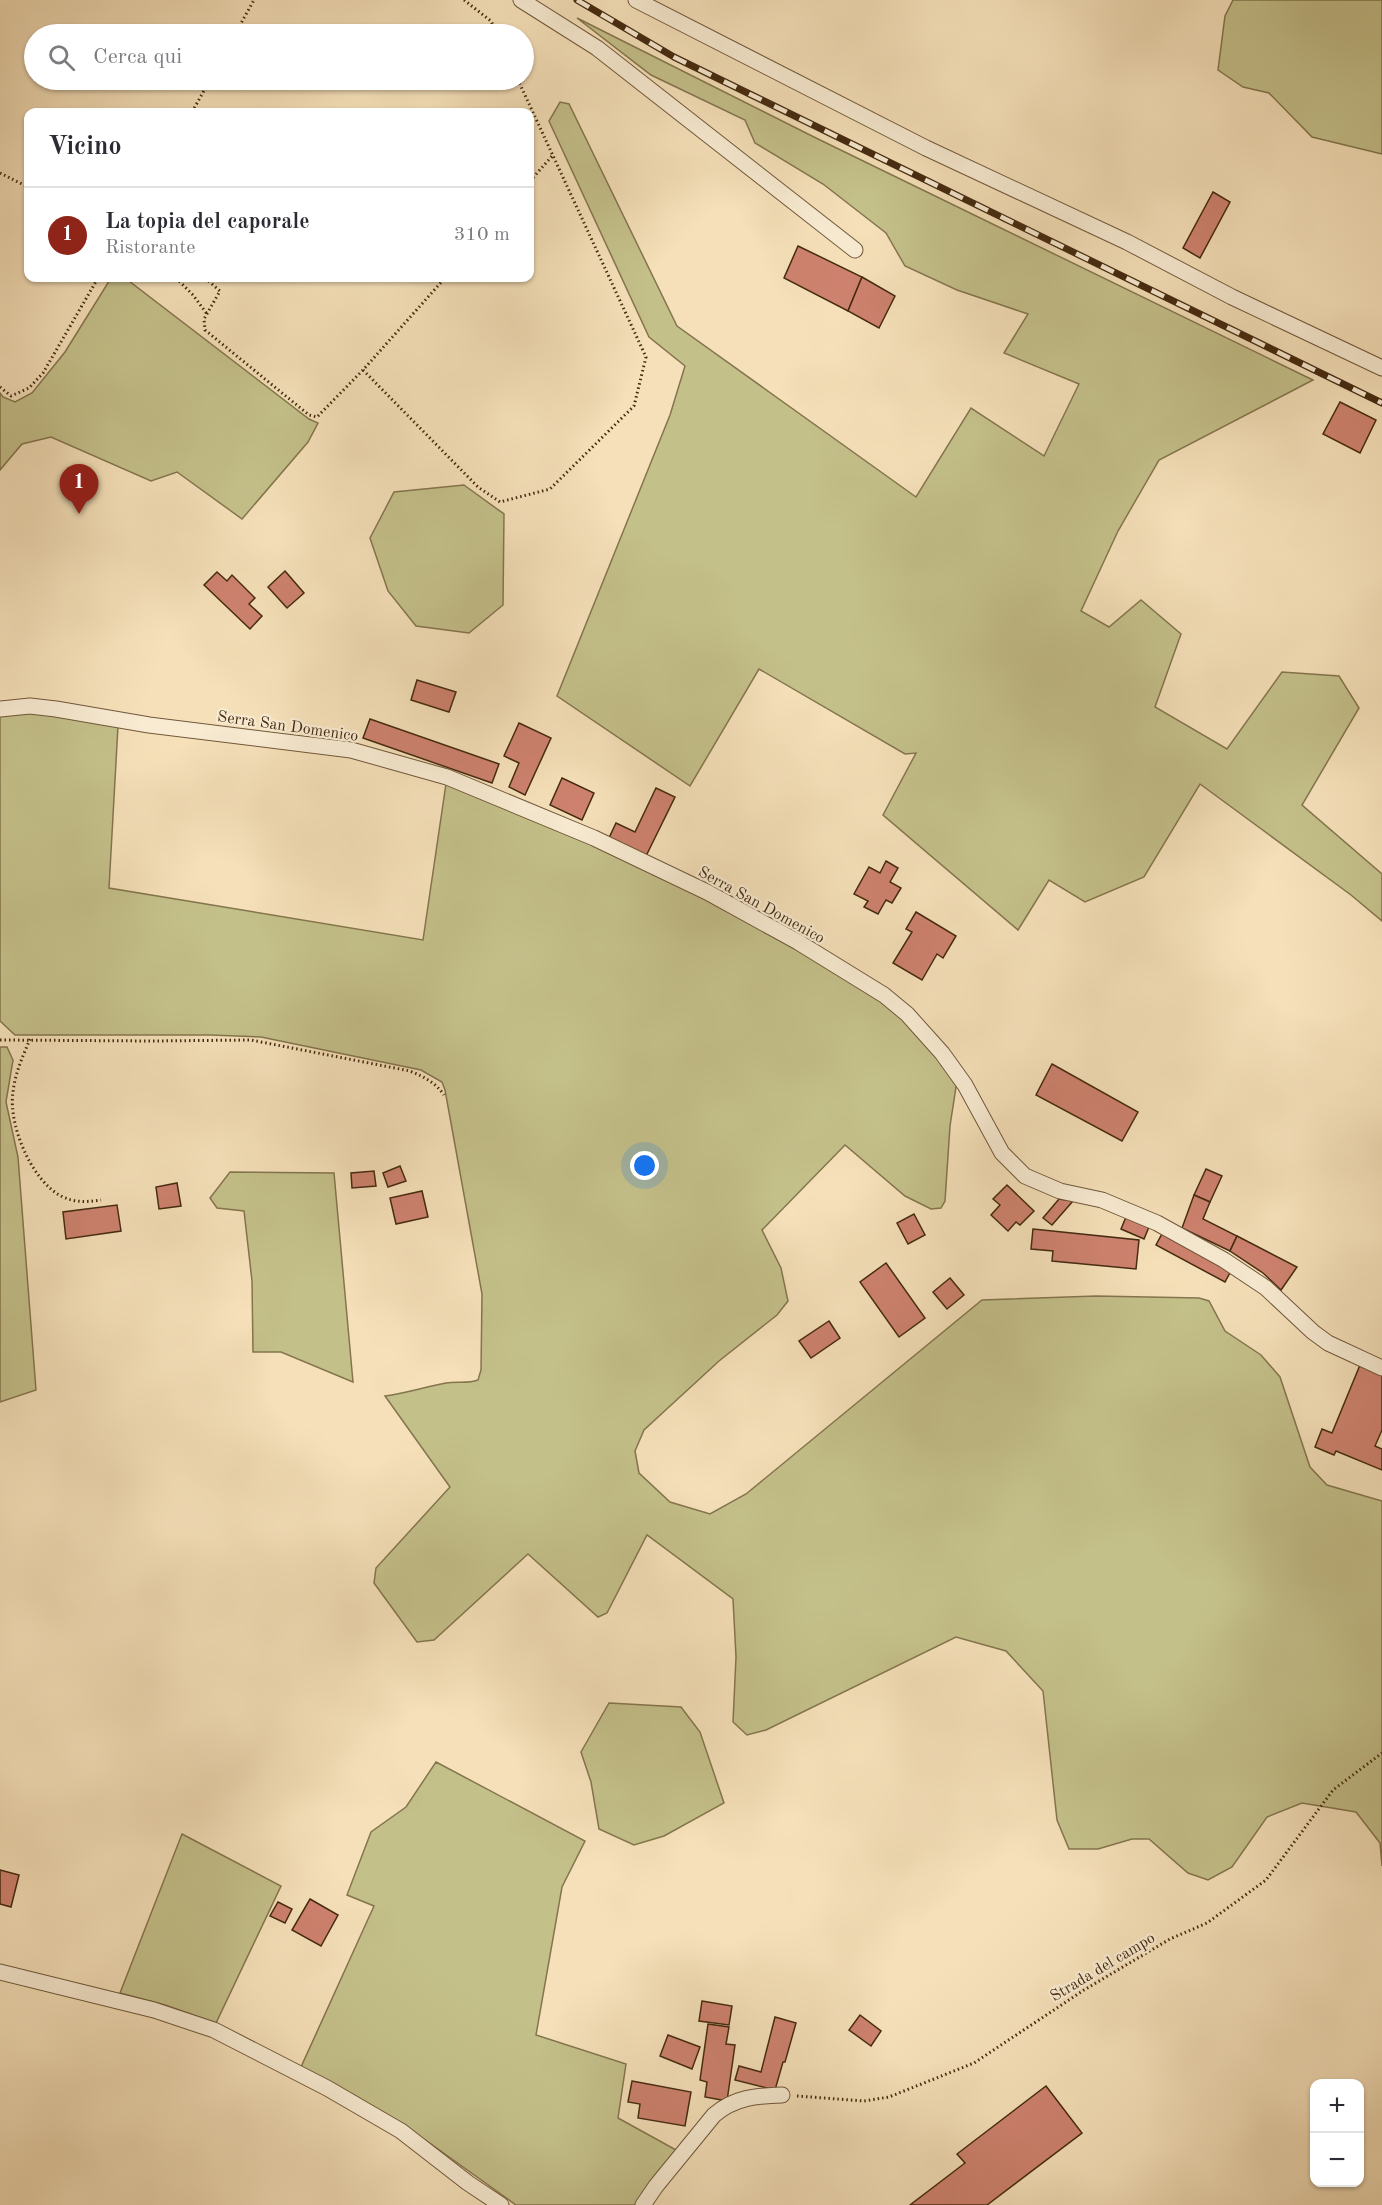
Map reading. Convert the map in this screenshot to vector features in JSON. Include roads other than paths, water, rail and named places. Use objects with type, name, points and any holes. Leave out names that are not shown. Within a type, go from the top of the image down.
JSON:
[{"type":"street","points":[[521,0],[597,48],[855,250]]},
{"type":"street","points":[[636,0],[926,148],[1127,242],[1232,297],[1382,368]]},
{"type":"street","name":"Serra San Domenico","points":[[0,709],[30,706],[56,709],[149,725],[351,750],[447,777],[604,843],[707,892],[798,942],[891,1001],[907,1014],[942,1053],[965,1085],[1002,1153],[1025,1176],[1060,1191],[1102,1200],[1167,1228],[1266,1287],[1313,1332],[1328,1343],[1382,1368]]},
{"type":"street","points":[[0,1972],[154,2010],[214,2030],[327,2088],[401,2131],[468,2183],[501,2205]]},
{"type":"street","points":[[643,2205],[714,2115],[724,2106],[754,2096],[782,2095]]},
{"type":"railway","points":[[577,0],[674,57],[1382,403]]},
{"type":"place","name":"La topia del caporale","points":[[79,514]]}]
